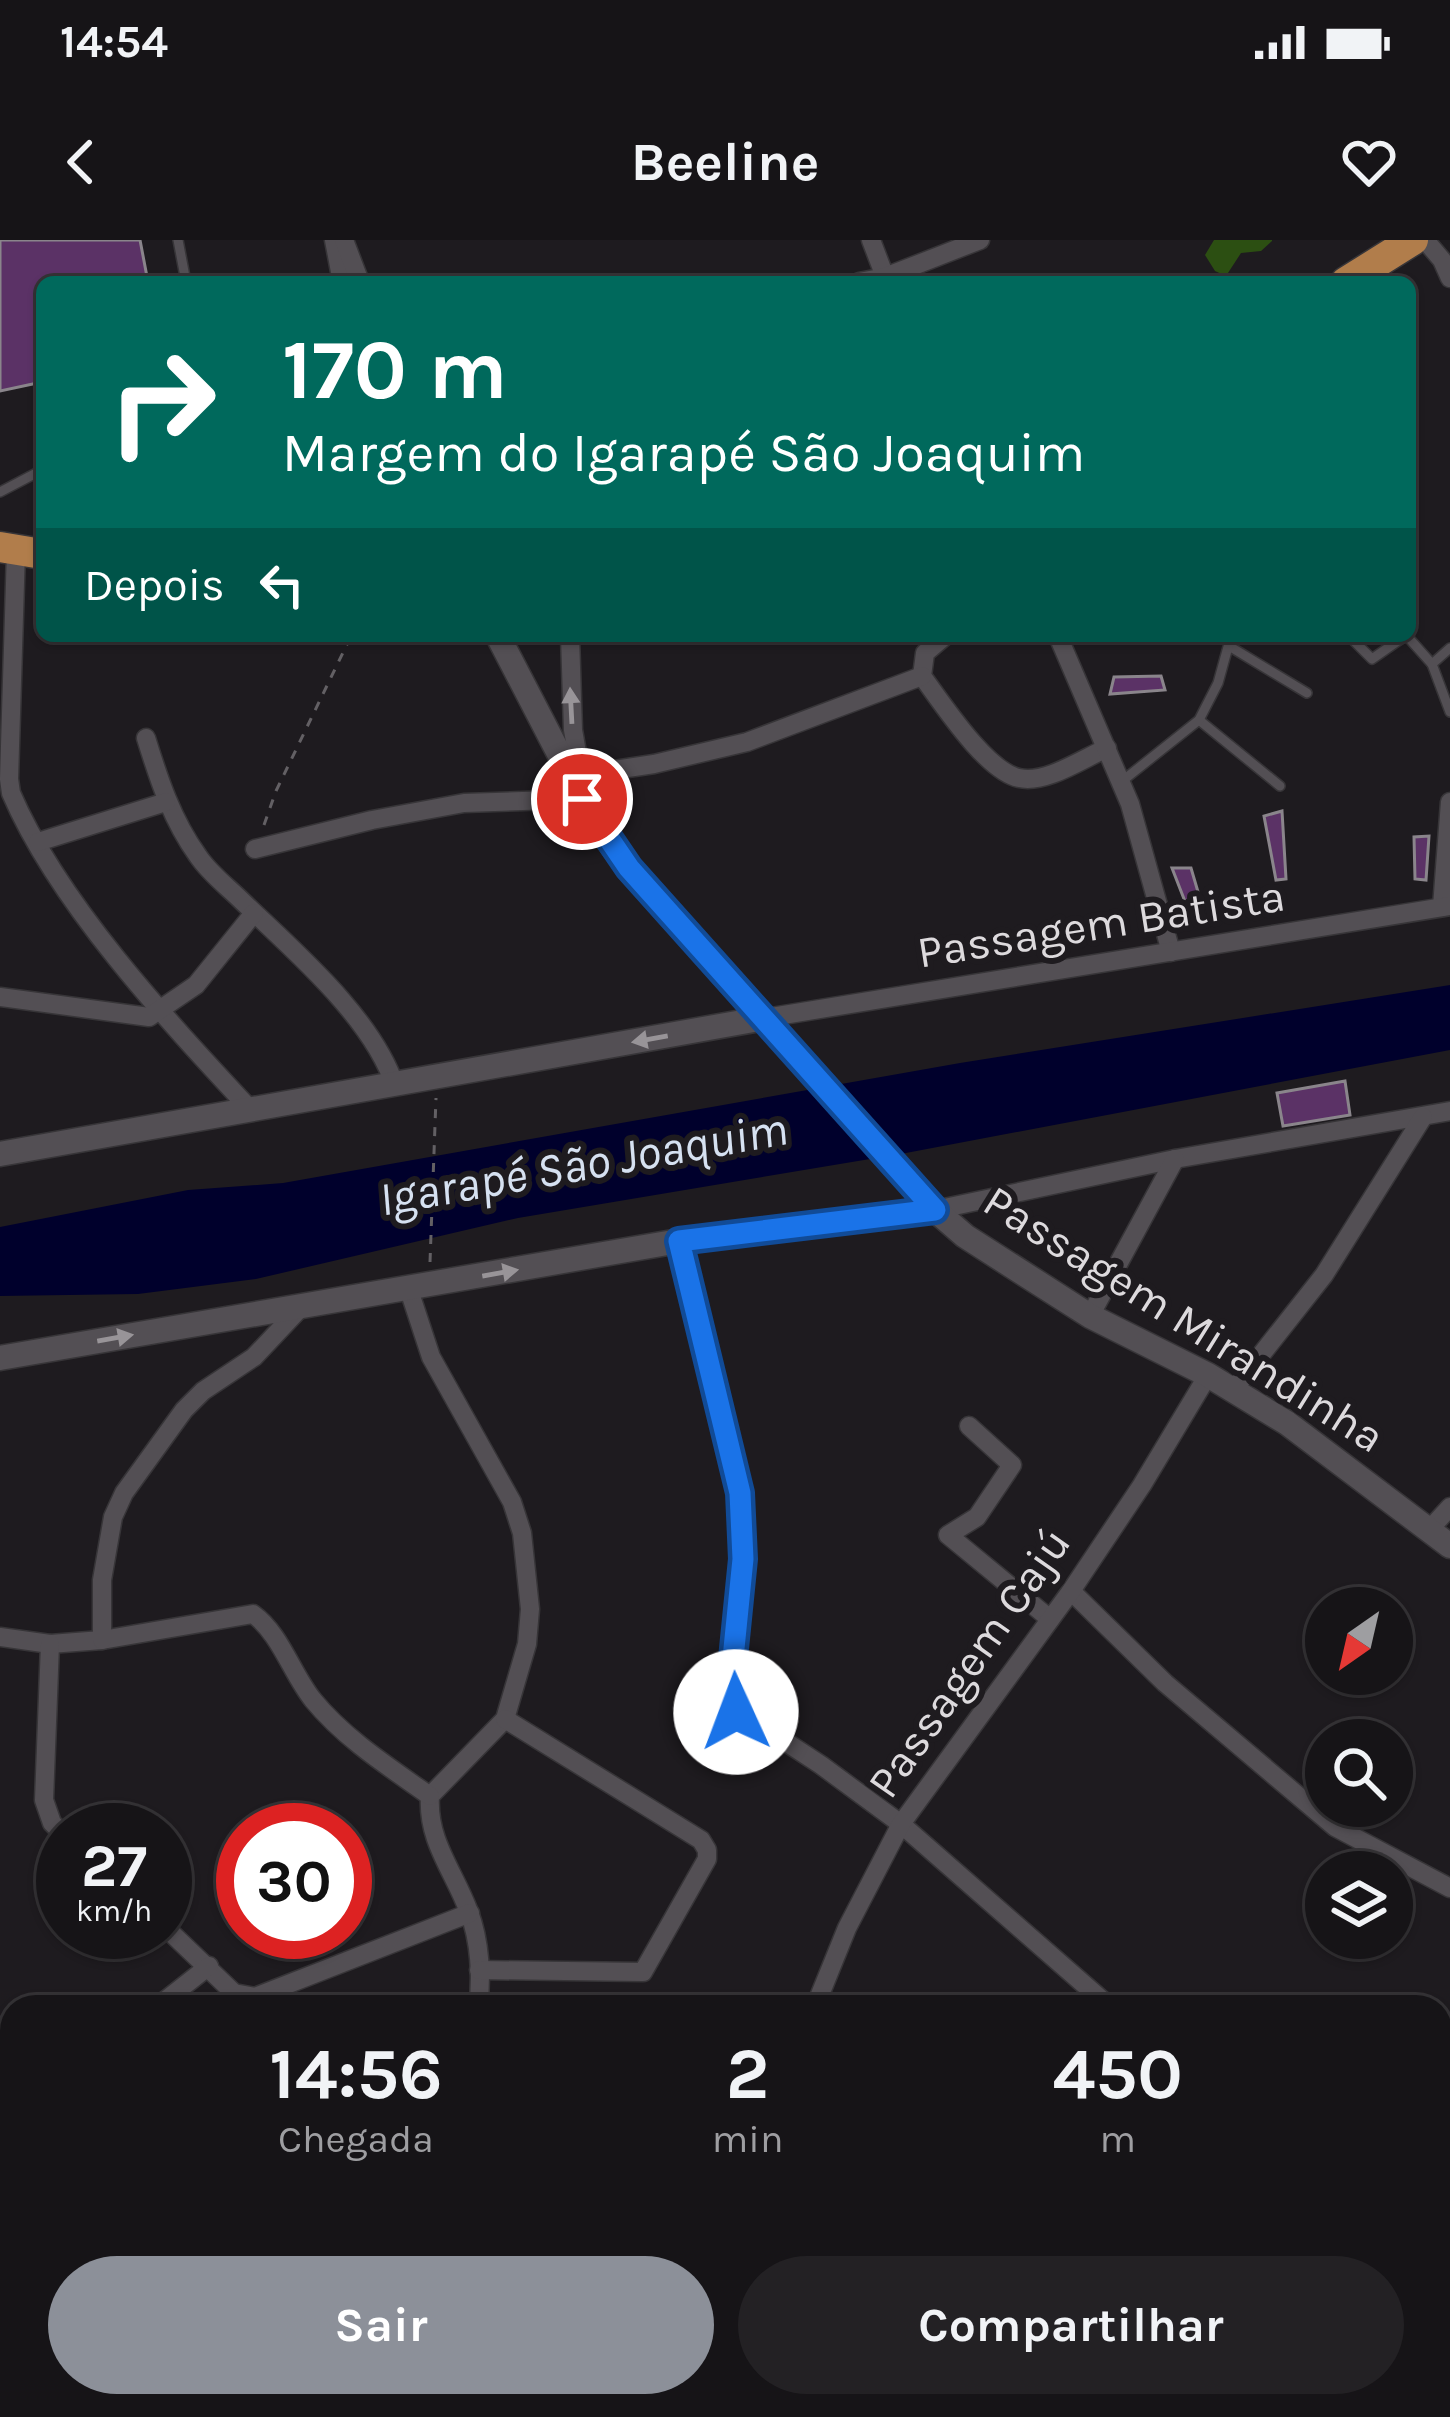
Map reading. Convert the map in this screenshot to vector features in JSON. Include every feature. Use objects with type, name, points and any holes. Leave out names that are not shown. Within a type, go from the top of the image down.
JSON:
[{"type":"main road","points":[[1356,276],[1413,240]]},
{"type":"street","points":[[334,240],[341,276]]},
{"type":"street","points":[[344,240],[358,276]]},
{"type":"street","points":[[871,240],[885,276]]},
{"type":"street","points":[[893,276],[980,240]]},
{"type":"street","points":[[1425,240],[1444,259]]},
{"type":"street","points":[[19,550],[9,779],[17,808],[76,903],[161,1012],[248,1107]]},
{"type":"street","name":"Passagem Mirandinha","points":[[501,642],[629,868],[929,1204],[1006,1265],[1090,1316],[1234,1389],[1286,1423],[1450,1546]]},
{"type":"street","points":[[570,642],[573,730],[582,787]]},
{"type":"street","points":[[938,642],[925,653],[922,676],[995,764],[1021,778],[1060,770],[1107,748]]},
{"type":"street","points":[[1061,642],[1121,782],[1149,862],[1171,952]]},
{"type":"street","points":[[255,849],[464,802],[582,787],[747,742],[922,676]]},
{"type":"street","points":[[146,738],[166,802],[197,856],[367,1033],[384,1056],[395,1086]]},
{"type":"street","points":[[38,842],[166,802]]},
{"type":"street","points":[[1446,906],[1450,802]]},
{"type":"street","name":"Passagem Batista","points":[[765,1018],[1446,906]]},
{"type":"street","points":[[0,997],[133,1017],[161,1012],[196,985],[254,913]]},
{"type":"street","points":[[0,1154],[765,1018]]},
{"type":"street","points":[[0,1358],[1450,1112]]},
{"type":"street","points":[[1234,1389],[1324,1275],[1423,1117]]},
{"type":"street","points":[[1090,1316],[1174,1159]]},
{"type":"street","points":[[679,1241],[740,1493],[743,1559],[729,1698],[736,1712],[821,1765],[901,1824],[1096,1995]]},
{"type":"street","points":[[409,1290],[431,1357],[488,1454],[522,1532],[530,1609],[527,1644],[505,1719],[430,1796],[434,1840],[470,1912],[478,1995]]},
{"type":"street","points":[[102,1640],[102,1580],[113,1517],[124,1493],[184,1410],[203,1391],[254,1358],[303,1305]]},
{"type":"street","name":"Passagem Cajú","points":[[820,1995],[847,1928],[901,1824],[1071,1591],[1208,1375]]},
{"type":"street","points":[[969,1426],[1012,1465],[977,1517],[948,1535],[1050,1619]]},
{"type":"street","points":[[1429,1530],[1450,1508]]},
{"type":"street","points":[[1071,1591],[1165,1683],[1323,1818],[1364,1845],[1450,1888]]},
{"type":"street","points":[[0,1637],[50,1644],[102,1640],[253,1614],[266,1625],[309,1696],[330,1720],[430,1796]]},
{"type":"street","points":[[45,1803],[50,1644]]},
{"type":"street","points":[[479,1970],[643,1972],[707,1859],[700,1840],[505,1719]]},
{"type":"street","points":[[260,1995],[470,1912]]},
{"type":"street","points":[[192,1951],[234,1993],[244,1995]]},
{"type":"street","points":[[172,1995],[209,1966]]},
{"type":"lane","points":[[178,240],[184,276]]},
{"type":"lane","points":[[0,492],[36,473]]},
{"type":"lane","points":[[1121,782],[1199,720],[1218,683],[1230,642]]},
{"type":"lane","points":[[1231,642],[1307,693]]},
{"type":"lane","points":[[1355,642],[1372,659],[1397,642]]},
{"type":"lane","points":[[1412,642],[1432,664],[1450,712]]},
{"type":"lane","points":[[1432,664],[1450,648]]},
{"type":"lane","points":[[1199,720],[1280,786]]},
{"type":"path","points":[[255,849],[276,790],[348,642]]},
{"type":"path","points":[[431,1240],[436,1078]]},
{"type":"green space","points":[[1214,240],[1272,241],[1261,251],[1241,253],[1226,276],[1215,271],[1205,255]]},
{"type":"water","name":"Igarapé São Joaquim","points":[[1450,985],[1450,1050],[906,1153],[518,1218],[256,1279],[138,1294],[0,1296],[0,1227],[188,1190],[283,1183],[960,1063]]},
{"type":"building","points":[[0,240],[140,240],[147,276],[36,276],[36,383],[0,391]]},
{"type":"building","points":[[1161,676],[1165,690],[1110,694],[1114,677]]},
{"type":"building","points":[[1282,811],[1286,879],[1276,880],[1264,816]]},
{"type":"building","points":[[1429,836],[1426,880],[1415,879],[1414,837]]},
{"type":"building","points":[[1172,868],[1191,868],[1201,902],[1186,904]]},
{"type":"building","points":[[1345,1081],[1350,1115],[1283,1126],[1277,1093]]},
{"type":"route","points":[[582,799],[629,868],[935,1210],[679,1241],[740,1493],[743,1559],[729,1698],[736,1712]]}]
